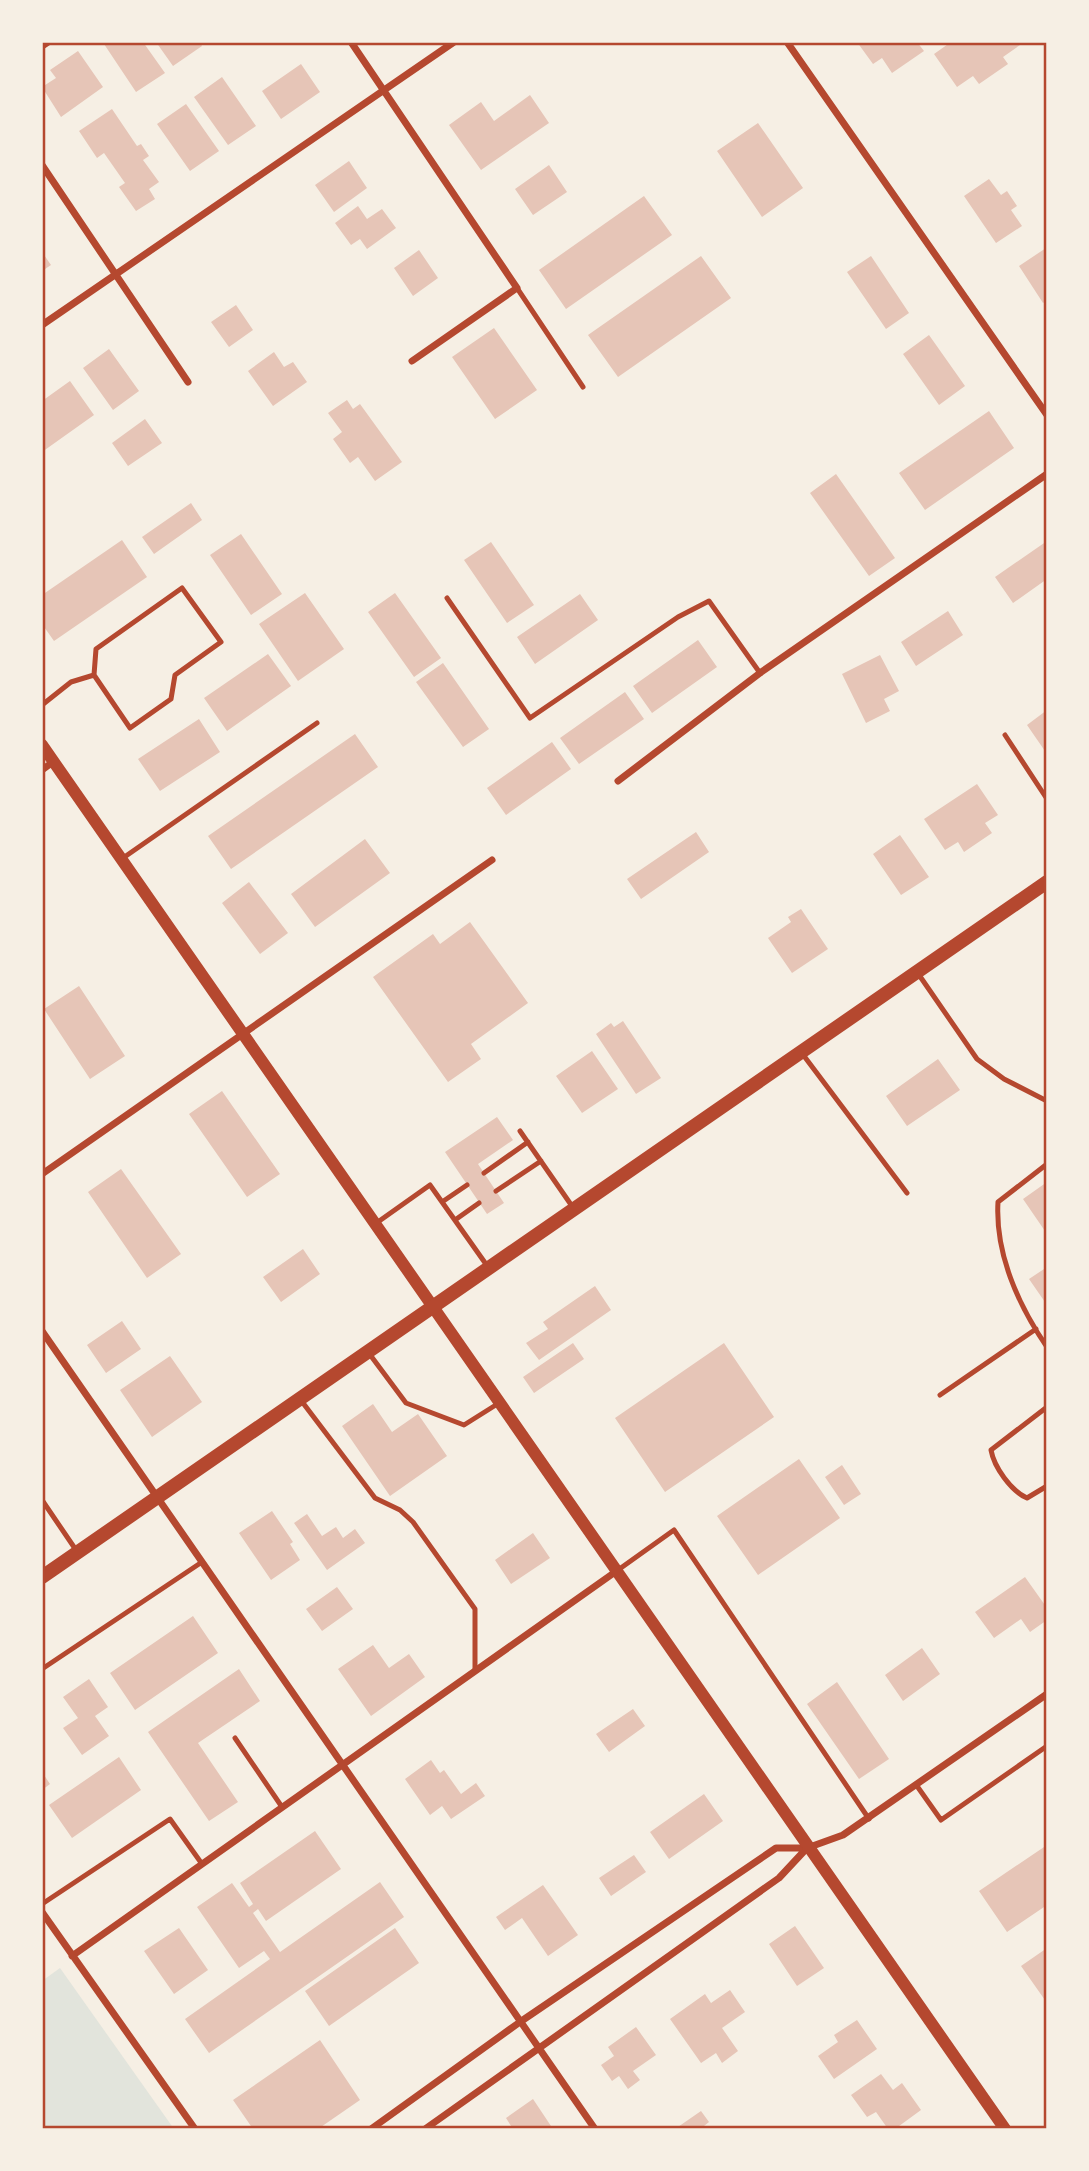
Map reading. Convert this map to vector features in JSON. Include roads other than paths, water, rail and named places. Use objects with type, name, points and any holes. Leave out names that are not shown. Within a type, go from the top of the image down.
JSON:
[{"type":"main road","points":[[42,1577],[1047,882]]},
{"type":"street","points":[[42,46],[48,42]]},
{"type":"street","points":[[351,42],[386,89],[517,288],[412,361]]},
{"type":"street","points":[[42,325],[454,42]]},
{"type":"street","points":[[787,42],[1047,415]]},
{"type":"street","points":[[42,165],[188,382]]},
{"type":"street","points":[[618,781],[760,673],[1047,474]]},
{"type":"street","points":[[42,745],[48,766],[121,860],[245,1035],[499,1403],[618,1570],[807,1848],[1005,2129]]},
{"type":"street","points":[[42,1174],[245,1035],[492,860]]},
{"type":"street","points":[[42,1331],[595,2129]]},
{"type":"street","points":[[72,1955],[618,1570]]},
{"type":"street","points":[[371,2129],[520,2022],[776,1848],[807,1848],[843,1835],[1047,1694]]},
{"type":"street","points":[[425,2129],[779,1878],[807,1848]]},
{"type":"street","points":[[42,1912],[195,2129]]},
{"type":"lane","points":[[517,288],[583,387]]},
{"type":"lane","points":[[182,588],[221,642],[175,675],[171,699],[130,728],[94,675],[96,649],[182,588]]},
{"type":"lane","points":[[446,597],[530,718],[678,617],[709,601],[760,673]]},
{"type":"lane","points":[[42,705],[72,682],[94,675]]},
{"type":"lane","points":[[121,860],[317,723]]},
{"type":"lane","points":[[1005,735],[1047,799]]},
{"type":"lane","points":[[917,972],[977,1059],[1003,1079],[1047,1101]]},
{"type":"lane","points":[[801,1052],[907,1193]]},
{"type":"lane","points":[[520,1131],[574,1210]]},
{"type":"lane","points":[[484,1173],[528,1142]]},
{"type":"lane","points":[[496,1191],[541,1161]]},
{"type":"lane","points":[[1047,1164],[998,1202],[997,1214],[1006,1269],[1047,1347]]},
{"type":"lane","points":[[375,1224],[430,1185],[489,1268]]},
{"type":"lane","points":[[442,1202],[467,1185]]},
{"type":"lane","points":[[455,1220],[479,1203]]},
{"type":"lane","points":[[940,1395],[1036,1329]]},
{"type":"lane","points":[[368,1352],[406,1403],[464,1425],[499,1403]]},
{"type":"lane","points":[[300,1399],[375,1498],[400,1510],[413,1522],[475,1609],[475,1671]]},
{"type":"lane","points":[[1047,1407],[991,1450],[993,1460],[1018,1494],[1027,1498],[1047,1486]]},
{"type":"lane","points":[[42,1500],[78,1553]]},
{"type":"lane","points":[[618,1570],[674,1530],[869,1819]]},
{"type":"lane","points":[[42,1669],[202,1562]]},
{"type":"lane","points":[[235,1738],[282,1807]]},
{"type":"lane","points":[[917,1786],[941,1820],[1047,1746]]},
{"type":"lane","points":[[42,1904],[170,1819],[202,1864]]}]
